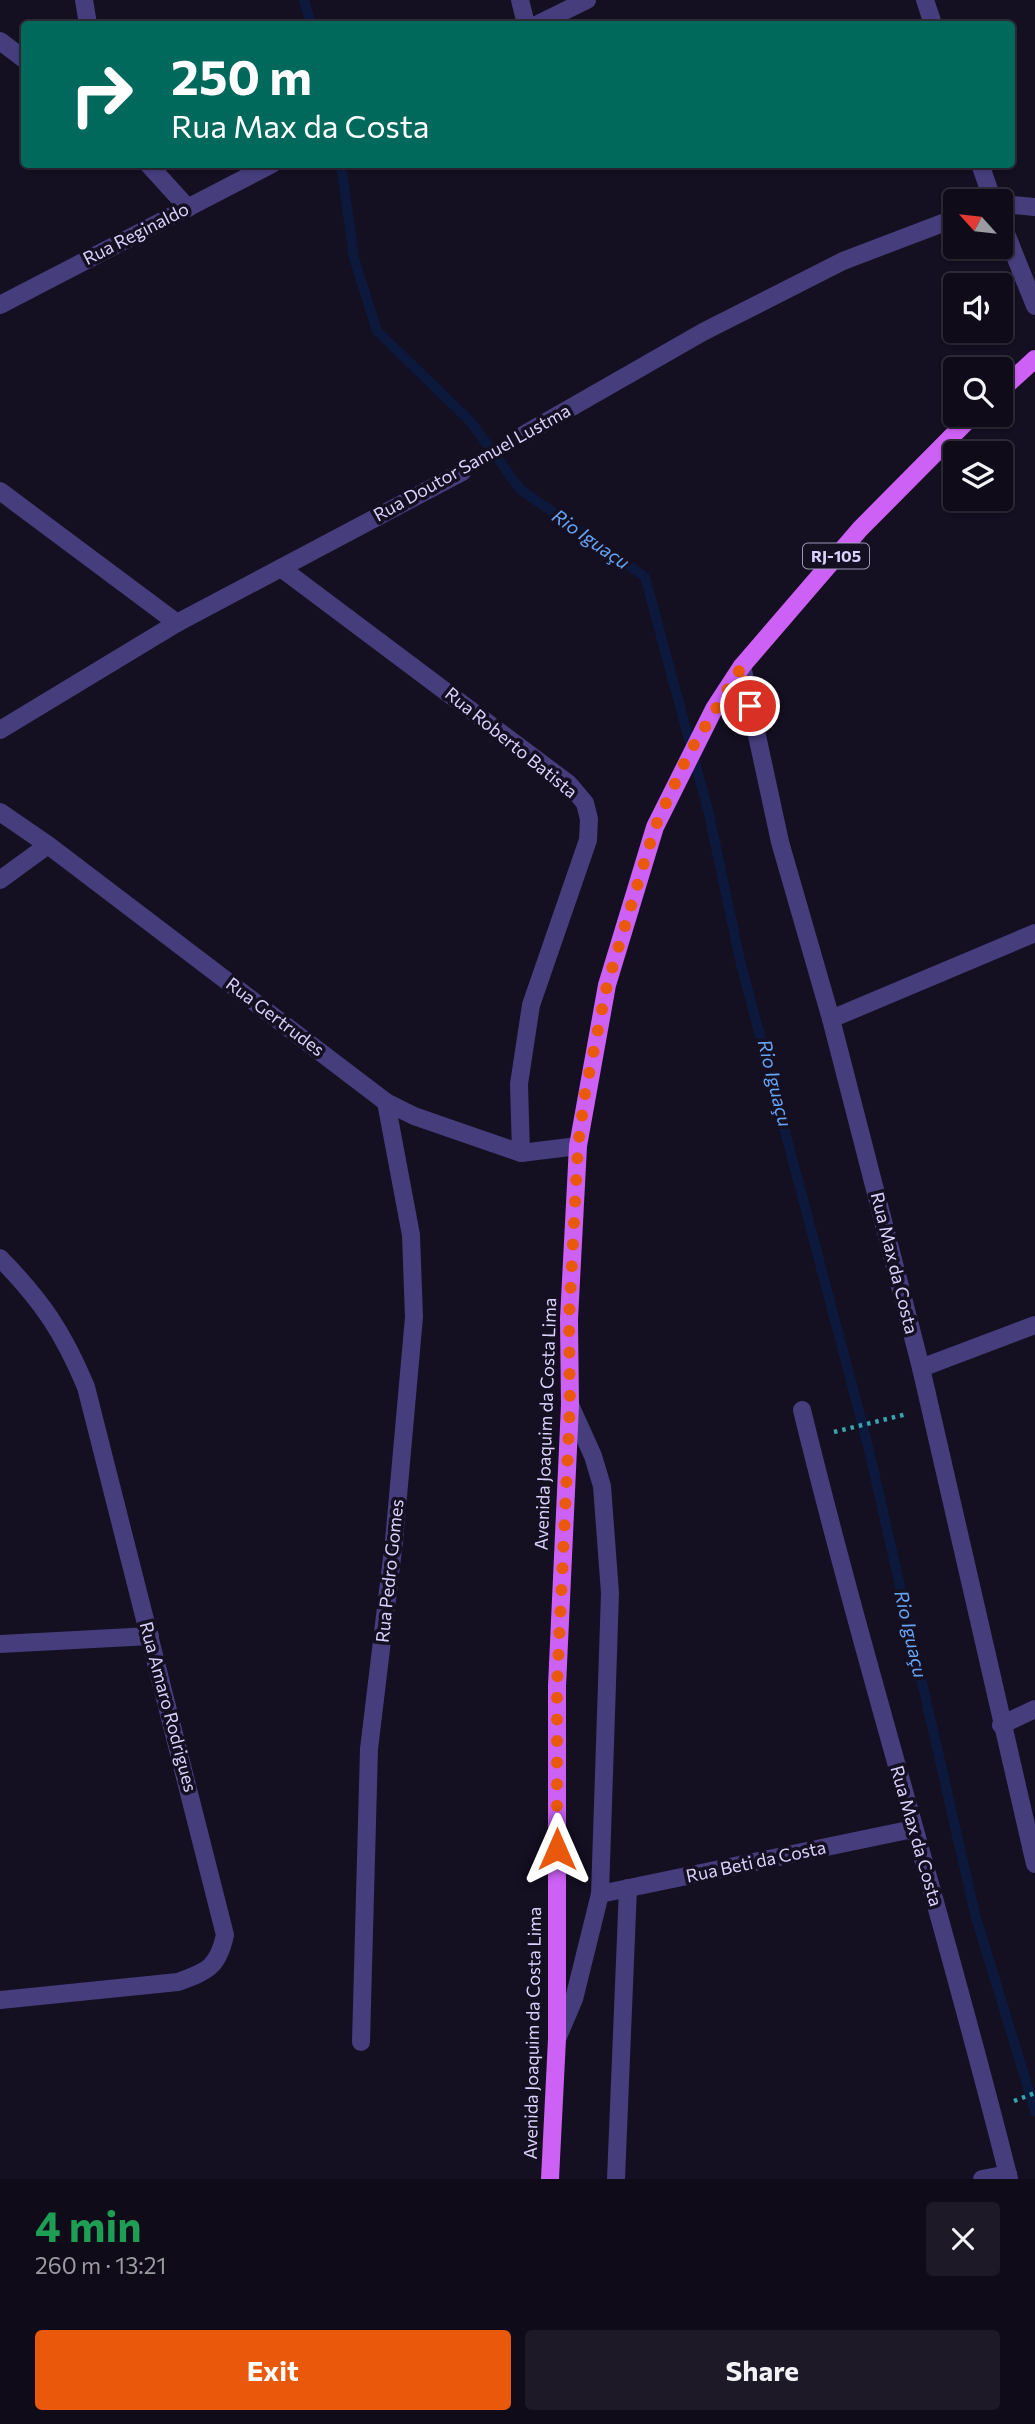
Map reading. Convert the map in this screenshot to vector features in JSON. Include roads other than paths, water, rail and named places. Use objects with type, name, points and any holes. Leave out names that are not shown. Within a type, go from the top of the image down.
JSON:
[{"type":"main road","points":[[1013,379],[1035,359]]},
{"type":"main road","name":"Avenida Joaquim da Costa Lima","points":[[550,2179],[557,2039],[557,1686],[570,1405],[569,1319],[578,1146],[607,985],[655,827],[689,753],[713,709],[742,666],[860,529],[961,427]]},
{"type":"street","points":[[83,0],[87,21]]},
{"type":"street","points":[[520,0],[525,21]]},
{"type":"street","points":[[544,21],[587,0]]},
{"type":"street","points":[[925,0],[932,21]]},
{"type":"street","points":[[0,41],[21,57]]},
{"type":"street","points":[[152,168],[188,208]]},
{"type":"street","name":"Rua Reginaldo","points":[[0,305],[264,168]]},
{"type":"street","points":[[981,168],[989,189]]},
{"type":"street","points":[[1013,205],[1035,207]]},
{"type":"street","name":"Rua Doutor Samuel Lustma","points":[[523,435],[703,332],[843,261],[943,223]]},
{"type":"street","points":[[1013,251],[1035,306]]},
{"type":"street","name":"Rua Doutor Samuel Lustma","points":[[0,730],[177,623],[463,472]]},
{"type":"street","points":[[0,491],[177,623]]},
{"type":"street","name":"Rua Roberto Batista","points":[[281,568],[527,751],[569,784],[585,803],[589,819],[588,840],[531,1005],[519,1084],[521,1153]]},
{"type":"street","name":"Rua Max da Costa","points":[[742,666],[780,842],[831,1019],[920,1368],[1000,1725],[1035,1864]]},
{"type":"street","name":"Rua Gertrudes","points":[[0,812],[48,845],[386,1102],[415,1116],[521,1153],[578,1146]]},
{"type":"street","points":[[0,880],[48,845]]},
{"type":"street","points":[[831,1019],[1035,933]]},
{"type":"street","name":"Rua Pedro Gomes","points":[[360,2042],[369,1749],[394,1541],[414,1317],[411,1235],[386,1102]]},
{"type":"street","name":"Rua Amaro Rodrigues","points":[[0,1258],[35,1294],[65,1339],[86,1387],[221,1908],[225,1935],[220,1958],[203,1973],[178,1983],[0,2000]]},
{"type":"street","points":[[920,1368],[1035,1325]]},
{"type":"street","points":[[557,2039],[574,1999],[600,1894],[610,1593],[602,1486],[593,1456],[570,1405]]},
{"type":"street","name":"Rua Max da Costa","points":[[802,1410],[913,1829],[994,2108],[1009,2176]]},
{"type":"street","points":[[0,1644],[150,1636]]},
{"type":"street","points":[[1000,1725],[1035,1709]]},
{"type":"street","name":"Rua Beti da Costa","points":[[600,1894],[913,1829]]},
{"type":"street","points":[[616,2179],[628,1888]]},
{"type":"street","points":[[982,2179],[1009,2176]]},
{"type":"waterway","name":"Rio Iguaçu","points":[[304,0],[310,21]]},
{"type":"waterway","name":"Rio Iguaçu","points":[[342,168],[354,258],[377,331],[470,421],[520,489],[645,577],[708,810],[740,960],[868,1446],[975,1914],[1035,2111]]}]
